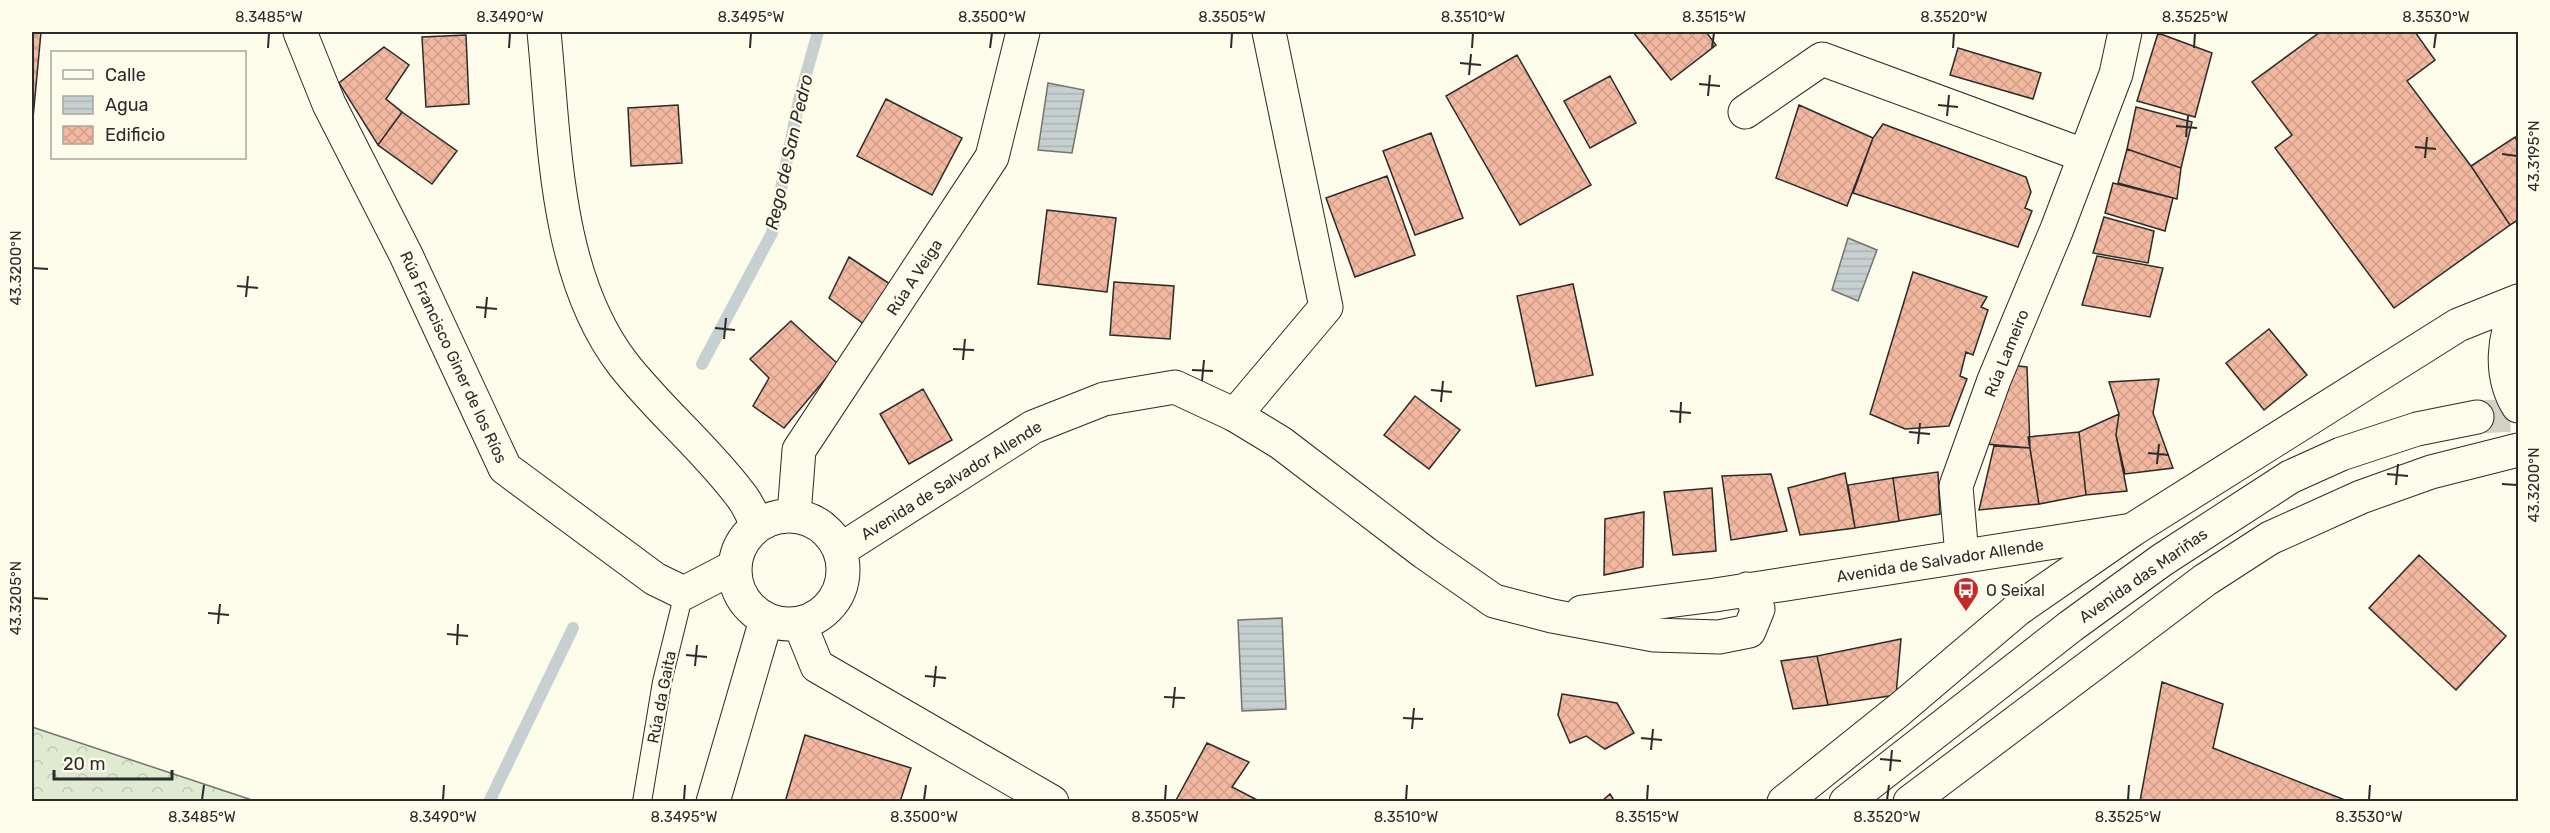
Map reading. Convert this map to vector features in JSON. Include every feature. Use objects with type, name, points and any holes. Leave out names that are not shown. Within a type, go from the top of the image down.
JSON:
[{"type":"main road","name":"Rúa Francisco Giner de los Ríos","points":[[300,32],[329,104],[406,255],[505,468],[656,579],[684,593]]},
{"type":"main road","points":[[544,32],[559,176],[570,246],[598,324],[621,362],[647,394],[741,495],[758,525]]},
{"type":"main road","name":"Rúa A Veiga","points":[[794,515],[799,450],[992,158],[1023,32]]},
{"type":"main road","points":[[1235,415],[1326,307],[1269,32]]},
{"type":"main road","name":"Rúa Lameiro","points":[[1962,556],[1956,486],[1994,380],[2057,229],[2083,155],[2116,74],[2124,32]]},
{"type":"main road","points":[[1745,112],[1822,59],[2083,155]]},
{"type":"main road","points":[[1784,801],[1899,710],[2018,609],[2132,530],[2458,325],[2518,301]]},
{"type":"main road","points":[[2518,306],[2510,324],[2505,351],[2507,378],[2518,406]]},
{"type":"main road","name":"Avenida de Salvador Allende","points":[[840,550],[1033,427],[1104,399],[1175,387],[1235,415],[1281,443],[1425,553],[1494,601],[1552,616],[1654,635],[1719,637],[1749,631],[1758,609],[1747,590],[2132,530]]},
{"type":"main road","name":"Avenida das Mariñas","points":[[1846,801],[2071,626],[2162,560],[2290,477],[2341,454],[2417,429],[2477,417]]},
{"type":"main road","points":[[1910,801],[2205,580],[2270,538],[2361,497],[2431,472],[2518,450]]},
{"type":"main road","points":[[794,515],[821,526],[840,550],[844,568],[841,587],[832,604],[818,616],[800,624],[783,624],[766,620],[752,611],[742,598],[735,583],[734,567],[737,551],[745,536],[758,525],[775,517],[794,515]]},
{"type":"main road","points":[[684,593],[734,567]]},
{"type":"main road","points":[[713,801],[766,620]]},
{"type":"main road","points":[[800,624],[817,666],[1052,801]]},
{"type":"lane","name":"Rúa da Gaita","points":[[642,801],[662,682],[684,593]]},
{"type":"green space","points":[[32,727],[255,801],[32,801]]},
{"type":"water","points":[[1048,83],[1084,90],[1072,153],[1038,150]]},
{"type":"water","points":[[1848,238],[1877,250],[1858,301],[1832,290]]},
{"type":"water","points":[[1282,618],[1286,709],[1242,711],[1238,620]]},
{"type":"building","points":[[32,32],[41,32],[33,118],[32,118]]},
{"type":"building","points":[[1633,32],[1706,32],[1716,45],[1671,80]]},
{"type":"building","points":[[2320,32],[2415,32],[2435,60],[2407,81],[2471,166],[2510,225],[2394,308],[2275,148],[2292,135],[2252,82]]},
{"type":"building","points":[[2158,33],[2212,53],[2195,117],[2137,101]]},
{"type":"building","points":[[466,35],[469,104],[426,107],[422,37]]},
{"type":"building","points":[[384,47],[409,65],[386,99],[402,112],[378,145],[339,83]]},
{"type":"building","points":[[1958,48],[2041,73],[2033,99],[1950,75]]},
{"type":"building","points":[[1517,55],[1591,185],[1520,225],[1446,96]]},
{"type":"building","points":[[1610,76],[1636,123],[1590,148],[1564,101]]},
{"type":"building","points":[[886,99],[962,138],[932,195],[857,156]]},
{"type":"building","points":[[678,105],[682,163],[631,166],[628,108]]},
{"type":"building","points":[[1799,105],[1873,138],[1847,206],[1776,178]]},
{"type":"building","points":[[2136,107],[2192,122],[2181,168],[2127,149]]},
{"type":"building","points":[[402,112],[457,151],[432,184],[378,145]]},
{"type":"building","points":[[1883,124],[2026,177],[2031,192],[2025,208],[2032,211],[2018,247],[1853,193],[1873,138]]},
{"type":"building","points":[[1431,133],[1463,218],[1415,235],[1383,151]]},
{"type":"building","points":[[2515,137],[2518,142],[2518,220],[2510,225],[2471,166]]},
{"type":"building","points":[[2127,149],[2181,168],[2177,199],[2118,183]]},
{"type":"building","points":[[1387,176],[1415,255],[1355,277],[1326,198]]},
{"type":"building","points":[[2113,183],[2173,198],[2165,231],[2105,213]]},
{"type":"building","points":[[1047,210],[1116,218],[1107,292],[1038,284]]},
{"type":"building","points":[[2104,217],[2154,231],[2148,263],[2093,253]]},
{"type":"building","points":[[2097,256],[2163,268],[2150,317],[2082,305]]},
{"type":"building","points":[[849,257],[893,286],[865,325],[829,298]]},
{"type":"building","points":[[1913,272],[1987,297],[1981,307],[1988,310],[1973,355],[1966,352],[1960,376],[1967,379],[1949,426],[1905,429],[1870,414]]},
{"type":"building","points":[[1114,282],[1174,286],[1170,339],[1110,335]]},
{"type":"building","points":[[1573,284],[1593,375],[1536,386],[1517,296]]},
{"type":"building","points":[[791,321],[838,364],[784,428],[753,406],[769,378],[750,359]]},
{"type":"building","points":[[2269,329],[2307,375],[2264,410],[2226,363]]},
{"type":"building","points":[[2010,365],[2027,367],[2030,448],[1986,444]]},
{"type":"building","points":[[2159,379],[2153,413],[2173,468],[2125,474],[2116,435],[2119,414],[2109,382]]},
{"type":"building","points":[[923,389],[952,440],[909,464],[880,414]]},
{"type":"building","points":[[1415,396],[1460,430],[1429,469],[1384,435]]},
{"type":"building","points":[[2119,414],[2116,435],[2127,491],[2086,495],[2079,432]]},
{"type":"building","points":[[2079,432],[2086,495],[2039,504],[2028,437]]},
{"type":"building","points":[[1994,446],[2030,448],[2039,504],[1979,510]]},
{"type":"building","points":[[1938,472],[1940,514],[1899,521],[1893,478]]},
{"type":"building","points":[[1845,473],[1855,528],[1800,535],[1788,488]]},
{"type":"building","points":[[1771,474],[1787,531],[1731,540],[1722,476]]},
{"type":"building","points":[[1893,478],[1899,521],[1855,528],[1848,485]]},
{"type":"building","points":[[1712,488],[1716,551],[1673,555],[1664,492]]},
{"type":"building","points":[[1644,512],[1643,567],[1604,575],[1605,519]]},
{"type":"building","points":[[2419,555],[2506,636],[2456,690],[2369,608]]},
{"type":"building","points":[[1901,639],[1896,695],[1828,705],[1817,656]]},
{"type":"building","points":[[1817,656],[1828,705],[1793,709],[1781,661]]},
{"type":"building","points":[[2162,682],[2223,704],[2213,748],[2350,802],[2140,801]]},
{"type":"building","points":[[1562,694],[1617,703],[1634,733],[1605,749],[1586,736],[1570,743],[1558,715]]},
{"type":"building","points":[[805,735],[911,768],[900,802],[785,802]]},
{"type":"building","points":[[1207,743],[1249,762],[1232,787],[1261,802],[1175,802]]},
{"type":"building","points":[[1610,794],[1615,802],[1601,802]]},
{"type":"waterway","name":"Rego de San Pedro","points":[[702,364],[772,233],[800,96],[818,32]]},
{"type":"waterway","name":"Rego de San Pedro","points":[[489,802],[573,628]]},
{"type":"tunnel","points":[[2477,417],[2518,415]]},
{"type":"place","name":"O Seixal","points":[[1966,613]]}]
